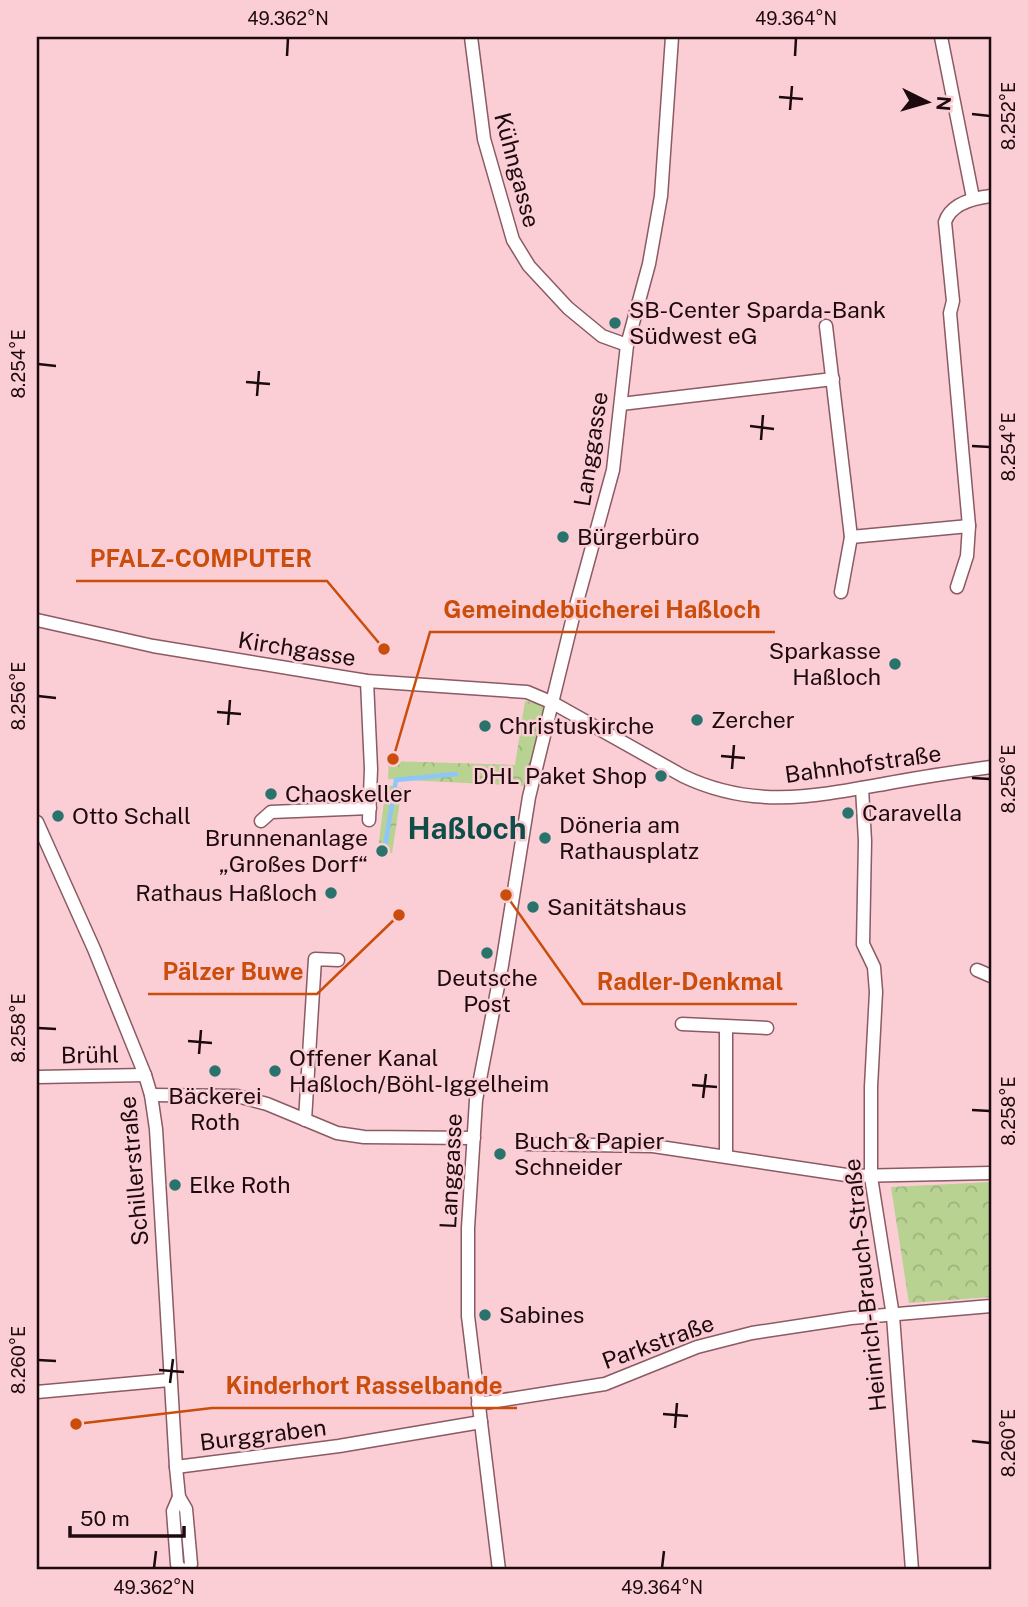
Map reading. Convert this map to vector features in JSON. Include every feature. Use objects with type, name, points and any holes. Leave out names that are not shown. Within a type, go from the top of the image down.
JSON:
[{"type":"street","name":"Kühngasse","points":[[471,37],[484,139],[513,240],[529,266],[568,308],[602,336],[627,345]]},
{"type":"street","name":"Langgasse","points":[[499,1570],[468,1317],[468,1228],[479,1074],[502,965],[529,797],[574,613],[607,497],[627,345],[649,264],[657,221],[672,37]]},
{"type":"street","points":[[941,37],[973,198]]},
{"type":"street","points":[[957,587],[967,556],[969,526],[950,313],[953,301],[945,222],[947,214],[973,198],[991,196]]},
{"type":"street","points":[[826,326],[851,537],[841,592]]},
{"type":"street","points":[[621,404],[833,379]]},
{"type":"street","points":[[851,537],[969,526]]},
{"type":"street","name":"Kirchgasse","points":[[37,620],[153,646],[367,681],[527,692],[553,702]]},
{"type":"street","points":[[261,821],[271,812],[369,814],[372,769],[367,681]]},
{"type":"street","name":"Bahnhofstraße","points":[[553,702],[682,776],[724,792],[746,797],[811,796],[991,766]]},
{"type":"street","name":"Heinrich-Brauch-Straße","points":[[862,788],[865,841],[863,944],[874,967],[876,992],[871,1087],[871,1177],[893,1316],[912,1570]]},
{"type":"street","name":"Schillerstraße","points":[[37,821],[94,949],[151,1095],[156,1129],[169,1380],[179,1497],[186,1509],[191,1564],[188,1570]]},
{"type":"street","points":[[305,1120],[315,959],[338,960]]},
{"type":"street","points":[[976,970],[991,976]]},
{"type":"street","points":[[682,1024],[767,1028]]},
{"type":"street","points":[[726,1028],[726,1155]]},
{"type":"street","name":"Brühl","points":[[37,1077],[145,1075]]},
{"type":"street","points":[[151,1095],[237,1096],[267,1104],[337,1133],[364,1137],[474,1138]]},
{"type":"street","points":[[526,1143],[653,1146],[871,1177],[991,1173]]},
{"type":"street","name":"Parkstraße","points":[[478,1404],[605,1384],[697,1347],[752,1333],[851,1318],[991,1306]]},
{"type":"street","points":[[37,1392],[169,1380]]},
{"type":"street","name":"Burggraben","points":[[176,1467],[339,1446],[481,1422]]},
{"type":"street","name":"Schillerstraße","points":[[179,1497],[173,1511],[177,1564],[181,1570]]},
{"type":"green space","points":[[525,701],[546,705],[525,786],[388,779],[389,761],[515,765]]},
{"type":"green space","points":[[386,785],[402,788],[392,853],[378,850]]},
{"type":"green space","points":[[991,1182],[991,1297],[909,1303],[891,1187]]},
{"type":"waterway","points":[[384,852],[396,780],[456,774]]},
{"type":"place","name":"SB-Center Sparda-Bank Südwest eG","points":[[615,323]]},
{"type":"place","name":"Bürgerbüro","points":[[563,537]]},
{"type":"place","name":"PFALZ-COMPUTER","points":[[384,649]]},
{"type":"place","name":"Sparkasse Haßloch","points":[[895,664]]},
{"type":"place","name":"Zercher","points":[[697,720]]},
{"type":"place","name":"Christuskirche","points":[[485,726]]},
{"type":"place","name":"Gemeindebücherei Haßloch","points":[[393,759]]},
{"type":"place","name":"DHL Paket Shop","points":[[661,776]]},
{"type":"place","name":"Chaoskeller","points":[[271,794]]},
{"type":"place","name":"Caravella","points":[[848,813]]},
{"type":"place","name":"Otto Schall","points":[[58,816]]},
{"type":"place","name":"Döneria am Rathausplatz","points":[[545,838]]},
{"type":"place","name":"Brunnenanlage „Großes Dorf“","points":[[382,851]]},
{"type":"place","name":"Rathaus Haßloch","points":[[331,893]]},
{"type":"place","name":"Radler-Denkmal","points":[[506,895]]},
{"type":"place","name":"Sanitätshaus","points":[[533,907]]},
{"type":"place","name":"Pälzer Buwe","points":[[399,915]]},
{"type":"place","name":"Deutsche Post","points":[[487,953]]},
{"type":"place","name":"Bäckerei Roth","points":[[215,1071]]},
{"type":"place","name":"Offener Kanal Haßloch/Böhl-Iggelheim","points":[[275,1071]]},
{"type":"place","name":"Buch & Papier Schneider","points":[[500,1154]]},
{"type":"place","name":"Elke Roth","points":[[175,1185]]},
{"type":"place","name":"Sabines","points":[[485,1315]]},
{"type":"place","name":"Kinderhort Rasselbande","points":[[76,1424]]},
{"type":"district","name":"Haßloch","points":[[467,829]]}]
